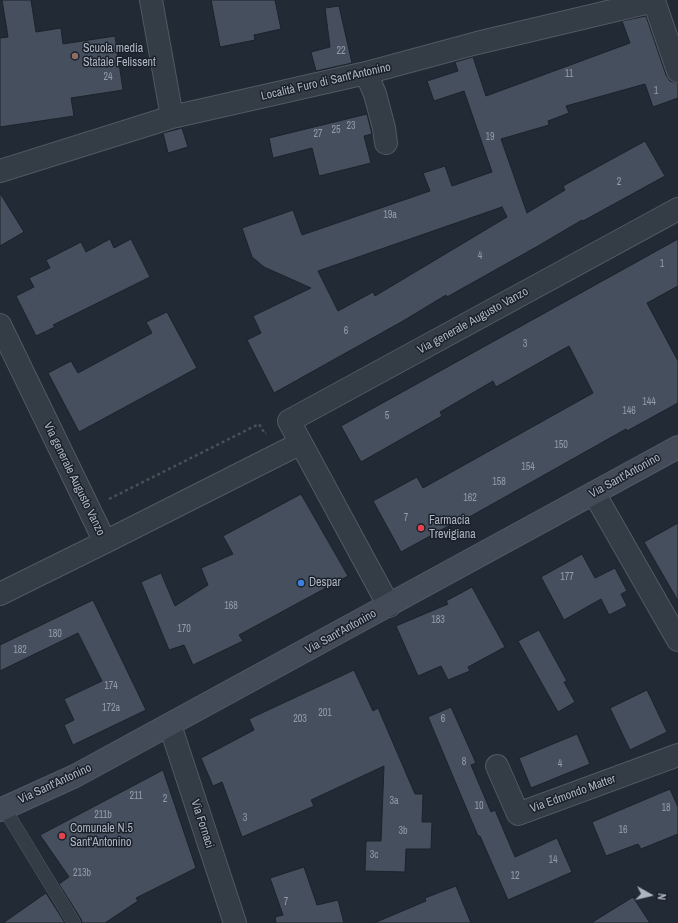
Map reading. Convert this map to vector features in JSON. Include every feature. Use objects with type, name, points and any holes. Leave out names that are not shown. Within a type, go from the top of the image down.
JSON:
[{"type":"street","points":[[150,0],[172,118]]},
{"type":"street","name":"Località Furo di Sant'Antonino","points":[[0,171],[172,118],[366,73],[477,43],[654,1],[678,71]]},
{"type":"street","points":[[366,73],[377,100],[386,143]]},
{"type":"street","name":"Via generale Augusto Vanzo","points":[[289,421],[678,209]]},
{"type":"street","name":"Via generale Augusto Vanzo","points":[[0,325],[105,542],[301,443]]},
{"type":"street","points":[[289,421],[389,606]]},
{"type":"street","name":"Via Sant'Antonino","points":[[2,809],[75,776],[678,447]]},
{"type":"street","points":[[594,493],[678,640]]},
{"type":"street","points":[[0,594],[105,542]]},
{"type":"street","name":"Via Fornaci","points":[[170,725],[235,923]]},
{"type":"street","name":"Via Edmondo Matter","points":[[497,766],[518,814],[678,755]]},
{"type":"lane","points":[[2,809],[74,923]]},
{"type":"path","points":[[106,501],[259,424],[265,434],[289,421]]},
{"type":"building","points":[[2,0],[31,0],[36,32],[61,28],[63,44],[115,36],[123,90],[71,98],[74,116],[0,127],[0,38],[8,37]]},
{"type":"building","points":[[211,0],[275,0],[281,29],[254,35],[255,40],[220,47]]},
{"type":"building","points":[[339,6],[352,63],[316,71],[311,52],[330,47],[325,8]]},
{"type":"building","points":[[646,16],[666,75],[670,81],[678,83],[678,98],[653,107],[645,84],[566,106],[569,113],[548,121],[549,125],[501,139],[527,213],[565,190],[563,186],[645,141],[665,176],[583,221],[582,220],[447,297],[446,295],[403,321],[274,393],[247,340],[261,333],[253,316],[311,288],[264,267],[252,257],[242,228],[293,210],[302,235],[430,191],[423,173],[445,166],[452,186],[492,172],[464,91],[434,101],[427,81],[458,71],[455,62],[473,57],[486,96],[630,43],[622,21]],"holes":[[[502,207],[507,217],[375,296],[373,292],[338,311],[318,271]]]},
{"type":"building","points":[[367,114],[372,134],[364,136],[371,163],[319,176],[312,148],[273,158],[269,138]]},
{"type":"building","points":[[182,128],[188,147],[168,153],[163,133]]},
{"type":"building","points":[[0,193],[24,232],[0,246]]},
{"type":"building","points":[[110,239],[114,248],[131,239],[150,277],[53,325],[55,327],[36,336],[16,296],[34,287],[29,278],[50,268],[46,260],[81,242],[86,252]]},
{"type":"building","points":[[678,239],[678,286],[647,303],[678,361],[678,403],[627,431],[626,429],[464,520],[463,518],[401,552],[373,501],[417,477],[423,488],[593,393],[569,346],[496,387],[493,381],[440,412],[442,416],[361,462],[341,426]]},
{"type":"building","points":[[167,312],[197,368],[79,432],[48,373],[71,361],[78,373],[152,333],[146,322]]},
{"type":"building","points":[[301,494],[348,576],[239,635],[243,641],[193,665],[184,645],[169,650],[141,582],[161,573],[175,606],[208,585],[201,568],[233,554],[223,536]]},
{"type":"building","points":[[678,523],[678,601],[644,542]]},
{"type":"building","points":[[582,554],[595,578],[615,568],[627,591],[621,594],[627,606],[609,615],[601,599],[564,620],[541,577]]},
{"type":"building","points":[[472,587],[505,647],[468,667],[470,671],[448,680],[441,666],[418,676],[396,626],[448,604],[446,601]]},
{"type":"building","points":[[93,600],[146,710],[73,745],[64,725],[74,720],[64,699],[102,681],[78,633],[0,671],[0,645]]},
{"type":"building","points":[[539,630],[567,681],[564,682],[575,702],[558,712],[518,641]]},
{"type":"building","points":[[354,670],[373,711],[378,708],[415,794],[423,794],[422,822],[432,822],[431,849],[406,849],[405,872],[365,871],[366,841],[381,841],[384,766],[311,800],[314,806],[242,837],[222,782],[213,786],[201,758],[254,730],[249,719]]},
{"type":"building","points":[[647,690],[667,732],[630,750],[610,708]]},
{"type":"building","points":[[451,707],[476,763],[471,765],[491,812],[495,810],[515,857],[557,838],[572,872],[508,900],[480,836],[478,836],[428,717]]},
{"type":"building","points":[[577,734],[590,764],[531,788],[519,758]]},
{"type":"building","points":[[163,770],[196,868],[136,898],[138,901],[105,923],[82,923],[59,884],[69,877],[40,835]]},
{"type":"building","points":[[670,789],[678,807],[678,834],[641,849],[638,844],[606,856],[592,822]]},
{"type":"building","points":[[304,867],[317,905],[338,900],[344,923],[276,923],[275,917],[283,915],[270,878]]},
{"type":"building","points":[[456,886],[471,923],[374,923],[426,901],[425,898]]},
{"type":"building","points":[[46,893],[65,923],[3,923]]},
{"type":"building","points":[[633,897],[650,923],[591,923]]},
{"type":"place","name":"Scuola media Statale Felissent","points":[[75,56]]},
{"type":"place","name":"Farmacia Trevigiana","points":[[421,528]]},
{"type":"place","name":"Despar","points":[[301,583]]},
{"type":"place","name":"Comunale N.5 Sant'Antonino","points":[[62,836]]}]
